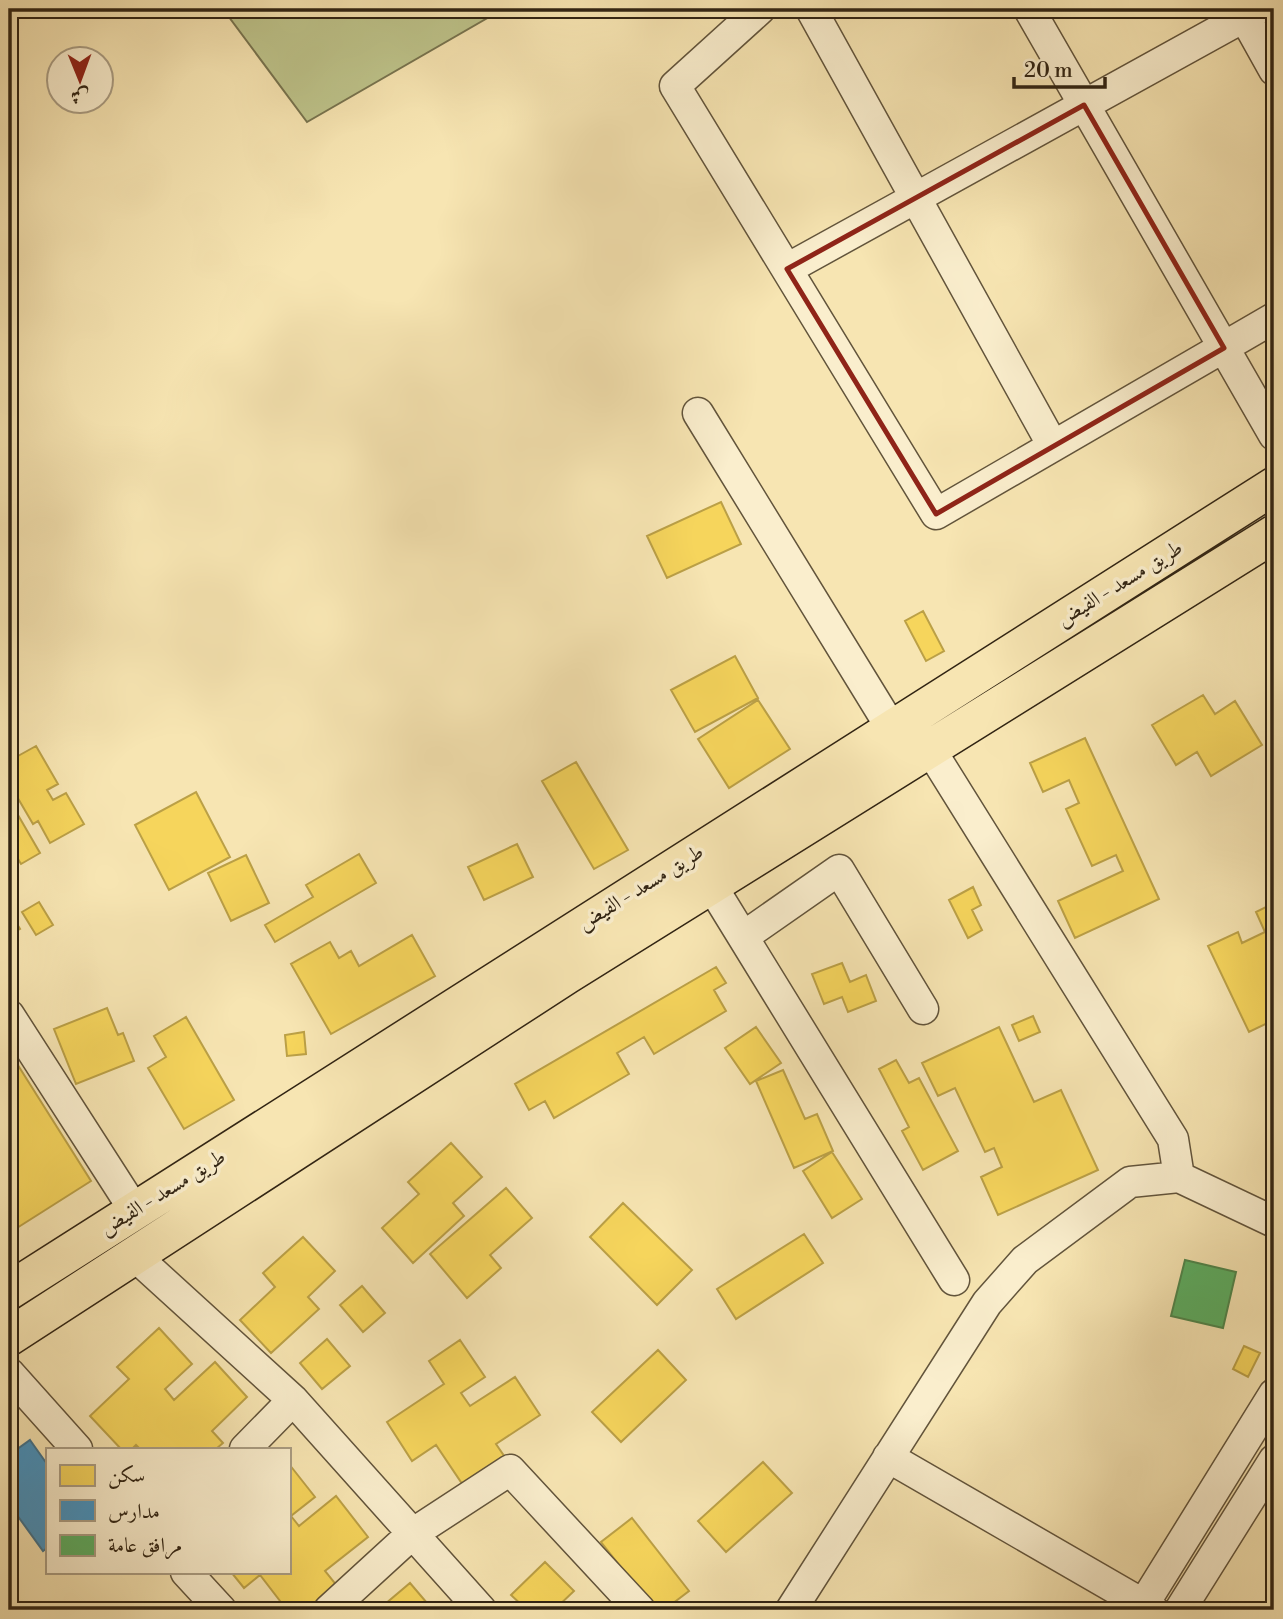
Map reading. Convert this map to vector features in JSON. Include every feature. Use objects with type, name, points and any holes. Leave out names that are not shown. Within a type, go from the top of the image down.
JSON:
[{"type":"main road","name":"طريق مسعد - الفيض","points":[[9,1291],[1274,486]]},
{"type":"main road","name":"طريق مسعد - الفيض","points":[[9,1337],[567,975],[1274,534]]},
{"type":"street","points":[[761,9],[675,86],[936,514],[1274,318]]},
{"type":"street","points":[[811,9],[1054,446]]},
{"type":"street","points":[[1029,9],[1274,435]]},
{"type":"street","points":[[787,269],[1084,105],[1247,11],[1274,70]]},
{"type":"street","points":[[698,413],[892,729]]},
{"type":"street","points":[[930,749],[1173,1139],[1179,1177]]},
{"type":"street","points":[[743,937],[839,870],[923,1009]]},
{"type":"street","points":[[711,886],[954,1280]]},
{"type":"street","points":[[9,1015],[135,1211]]},
{"type":"street","points":[[791,1610],[987,1303],[1025,1261],[1130,1182],[1179,1177],[1274,1222]]},
{"type":"street","points":[[135,1256],[293,1400],[481,1610]]},
{"type":"street","points":[[9,1373],[75,1448]]},
{"type":"street","points":[[888,1457],[1146,1608],[1274,1394]]},
{"type":"street","points":[[246,1448],[293,1400]]},
{"type":"street","points":[[1180,1610],[1274,1460]]},
{"type":"street","points":[[329,1610],[412,1534],[510,1470],[640,1610]]},
{"type":"street","points":[[188,1574],[221,1610]]},
{"type":"highlighted area","points":[[1084,105],[1224,348],[936,514],[787,269]]},
{"type":"green space","points":[[223,9],[503,9],[307,122]]},
{"type":"building: سكن","points":[[721,502],[741,544],[667,578],[647,536]]},
{"type":"building: سكن","points":[[923,611],[944,651],[926,661],[905,621]]},
{"type":"building: سكن","points":[[735,656],[758,698],[695,732],[671,690]]},
{"type":"building: سكن","points":[[1203,695],[1215,714],[1235,701],[1262,745],[1211,776],[1197,752],[1176,765],[1152,725]]},
{"type":"building: سكن","points":[[758,700],[790,749],[729,788],[698,739]]},
{"type":"building: سكن","points":[[1085,738],[1159,899],[1075,938],[1058,901],[1123,871],[1116,855],[1092,866],[1066,809],[1079,803],[1069,780],[1043,792],[1030,763]]},
{"type":"building: سكن","points":[[36,746],[58,784],[47,790],[53,800],[66,793],[84,824],[50,843],[38,821],[33,824],[9,783],[9,761]]},
{"type":"building: سكن","points":[[576,762],[628,850],[594,869],[542,781]]},
{"type":"building: سكن","points":[[196,792],[230,857],[169,890],[135,825]]},
{"type":"building: سكن","points":[[18,815],[40,853],[21,864],[9,844],[9,820]]},
{"type":"building: سكن","points":[[517,844],[533,877],[484,900],[468,867]]},
{"type":"building: سكن","points":[[359,854],[376,883],[275,942],[265,925],[313,897],[306,885]]},
{"type":"building: سكن","points":[[246,855],[269,903],[231,921],[208,873]]},
{"type":"building: سكن","points":[[973,887],[981,905],[972,910],[982,930],[968,938],[949,900]]},
{"type":"building: سكن","points":[[39,902],[53,925],[36,935],[22,912]]},
{"type":"building: سكن","points":[[1274,903],[1274,964],[1271,966],[1274,974],[1274,1020],[1249,1032],[1208,946],[1238,932],[1242,943],[1265,932],[1256,912]]},
{"type":"building: سكن","points":[[9,911],[20,929],[9,935]]},
{"type":"building: سكن","points":[[412,935],[435,976],[331,1034],[291,964],[330,942],[339,958],[351,951],[359,966]]},
{"type":"building: سكن","points":[[842,963],[850,982],[866,975],[876,1001],[848,1012],[842,997],[824,1004],[812,974]]},
{"type":"building: سكن","points":[[716,967],[726,983],[714,990],[726,1011],[654,1054],[644,1037],[617,1053],[629,1074],[554,1118],[545,1101],[529,1110],[515,1084]]},
{"type":"building: سكن","points":[[107,1008],[118,1035],[123,1033],[134,1061],[76,1084],[54,1029]]},
{"type":"building: سكن","points":[[1033,1016],[1040,1032],[1019,1041],[1012,1025]]},
{"type":"building: سكن","points":[[186,1017],[234,1100],[184,1129],[148,1068],[166,1057],[154,1036]]},
{"type":"building: سكن","points":[[756,1027],[781,1063],[750,1084],[725,1048]]},
{"type":"building: سكن","points":[[999,1027],[1034,1102],[1061,1090],[1098,1170],[998,1215],[981,1177],[1002,1167],[994,1148],[985,1152],[955,1088],[938,1096],[922,1063]]},
{"type":"building: سكن","points":[[304,1032],[306,1054],[287,1056],[285,1035]]},
{"type":"building: سكن","points":[[9,1051],[91,1181],[9,1233]]},
{"type":"building: سكن","points":[[896,1060],[909,1083],[919,1078],[958,1151],[923,1170],[902,1131],[909,1127],[879,1069]]},
{"type":"building: سكن","points":[[783,1070],[805,1119],[817,1114],[833,1151],[794,1168],[756,1081]]},
{"type":"building: سكن","points":[[451,1143],[482,1177],[453,1203],[464,1216],[413,1263],[382,1228],[419,1194],[408,1182]]},
{"type":"building: سكن","points":[[832,1152],[862,1199],[832,1218],[803,1171]]},
{"type":"building: سكن","points":[[506,1188],[532,1218],[490,1255],[501,1268],[467,1298],[430,1254]]},
{"type":"building: سكن","points":[[623,1203],[692,1270],[657,1305],[590,1237]]},
{"type":"building: سكن","points":[[804,1234],[823,1263],[736,1319],[717,1289]]},
{"type":"building: سكن","points":[[303,1237],[335,1271],[308,1297],[319,1309],[271,1353],[240,1320],[275,1287],[263,1273]]},
{"type":"building: سكن","points":[[362,1286],[385,1313],[363,1332],[340,1305]]},
{"type":"building: سكن","points":[[159,1328],[192,1364],[165,1389],[174,1400],[215,1362],[247,1397],[212,1431],[223,1443],[217,1448],[139,1448],[136,1445],[133,1448],[120,1448],[90,1416],[129,1379],[117,1367]]},
{"type":"building: سكن","points":[[327,1339],[350,1366],[322,1389],[300,1363]]},
{"type":"building: سكن","points":[[460,1340],[485,1377],[461,1393],[470,1406],[515,1377],[540,1415],[496,1444],[511,1466],[469,1494],[436,1445],[412,1461],[387,1422],[444,1384],[429,1361]]},
{"type":"building: سكن","points":[[1244,1346],[1260,1353],[1248,1377],[1233,1369]]},
{"type":"building: سكن","points":[[658,1350],[686,1380],[621,1442],[592,1412]]},
{"type":"building: سكن","points":[[763,1462],[792,1493],[726,1552],[698,1521]]},
{"type":"building: سكن","points":[[290,1465],[315,1497],[291,1516],[299,1526],[336,1496],[368,1537],[325,1571],[338,1587],[308,1610],[287,1610],[260,1575],[244,1588],[233,1574],[290,1574]]},
{"type":"building: سكن","points":[[632,1518],[689,1591],[664,1610],[655,1610],[601,1542]]},
{"type":"building: سكن","points":[[545,1562],[574,1591],[554,1610],[527,1610],[511,1595]]},
{"type":"building: سكن","points":[[410,1583],[433,1610],[378,1610]]},
{"type":"building: مدارس","points":[[30,1440],[46,1463],[46,1549],[43,1551],[9,1504],[9,1455]]},
{"type":"building: مرافق عامة","points":[[1185,1260],[1236,1272],[1223,1328],[1171,1316]]}]
